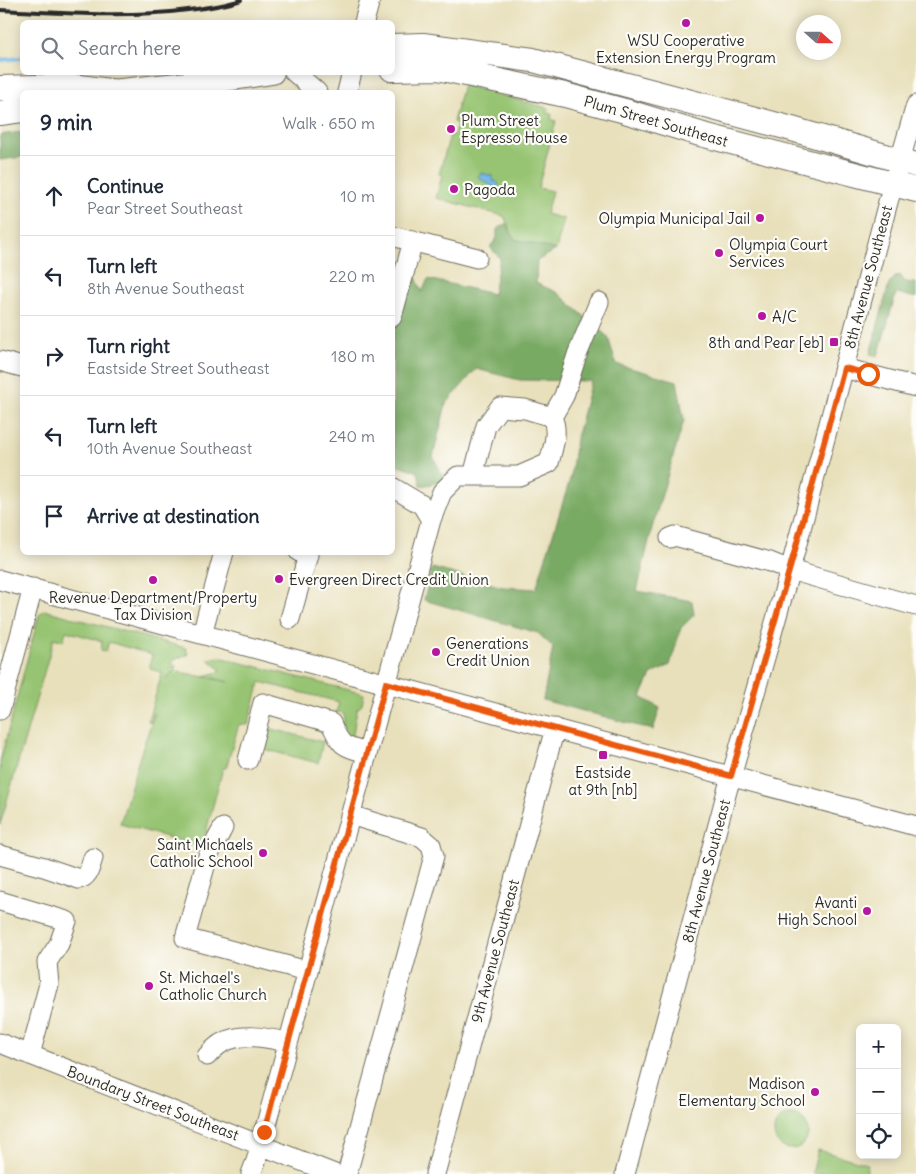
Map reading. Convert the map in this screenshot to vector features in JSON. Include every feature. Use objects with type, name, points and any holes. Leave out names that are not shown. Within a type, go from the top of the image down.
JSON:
[{"type":"main road","name":"Plum Street Southeast","points":[[395,46],[424,45],[527,59],[776,125],[908,163]]},
{"type":"main road","name":"Plum Street Southeast","points":[[395,68],[438,68],[565,95],[700,134],[905,187]]},
{"type":"main road","points":[[150,90],[203,87],[258,75]]},
{"type":"main road","points":[[0,88],[72,86],[100,90]]},
{"type":"main road","points":[[0,113],[20,110]]},
{"type":"street","points":[[365,20],[370,0]]},
{"type":"street","points":[[297,75],[315,90]]},
{"type":"street","points":[[348,90],[351,75]]},
{"type":"street","name":"8th Avenue Southeast","points":[[625,1174],[731,776],[790,570],[844,368],[905,187],[916,105]]},
{"type":"street","points":[[395,237],[477,258]]},
{"type":"street","points":[[395,306],[413,241]]},
{"type":"street","points":[[552,417],[564,396],[577,355],[600,302]]},
{"type":"street","points":[[0,361],[20,366]]},
{"type":"street","points":[[844,368],[916,387]]},
{"type":"street","points":[[473,476],[486,426],[500,407],[525,409],[552,417]]},
{"type":"street","points":[[251,1174],[431,520],[442,492],[458,476],[519,476],[549,462],[555,440],[556,427],[552,417]]},
{"type":"street","points":[[395,489],[422,505],[431,520]]},
{"type":"street","points":[[670,538],[675,536],[770,562],[790,570],[916,606]]},
{"type":"street","points":[[202,634],[223,555]]},
{"type":"street","points":[[290,619],[308,555]]},
{"type":"street","points":[[0,580],[916,824]]},
{"type":"street","points":[[0,710],[34,588]]},
{"type":"street","points":[[248,760],[263,704],[331,723],[342,744],[367,753]]},
{"type":"street","name":"9th Avenue Southeast","points":[[434,1174],[555,728]]},
{"type":"street","points":[[346,1174],[434,856],[432,845],[422,837],[350,815]]},
{"type":"street","points":[[223,828],[208,856],[185,938],[307,970]]},
{"type":"street","points":[[0,855],[79,879],[84,878],[88,873],[93,858]]},
{"type":"street","points":[[0,901],[67,921],[59,944],[47,962],[49,984],[30,1055]]},
{"type":"street","points":[[207,1056],[222,1043],[242,1038],[259,1036],[287,1042]]},
{"type":"street","name":"Boundary Street Southeast","points":[[0,1044],[335,1174]]},
{"type":"green space","points":[[463,85],[548,108],[547,113],[552,114],[551,119],[556,121],[538,188],[552,191],[546,214],[564,219],[556,250],[514,239],[504,216],[436,198],[442,175],[439,174],[450,135],[454,135],[457,124],[453,122]]},
{"type":"green space","points":[[20,132],[20,157],[0,160],[0,135]]},
{"type":"green space","points":[[507,223],[514,239],[556,250],[537,261],[536,283],[558,293],[608,337],[616,364],[677,381],[684,420],[652,528],[637,591],[692,601],[694,615],[681,628],[670,665],[651,675],[641,697],[660,708],[653,730],[543,700],[553,647],[538,633],[424,600],[432,568],[503,587],[536,589],[571,476],[576,439],[591,381],[520,380],[476,369],[446,404],[433,457],[446,481],[421,486],[418,472],[395,464],[395,330],[413,270],[422,292],[428,279],[493,294],[500,258],[490,247],[497,238],[497,229]]},
{"type":"green space","points":[[900,275],[905,282],[916,283],[916,298],[896,293],[878,356],[870,354],[889,284],[895,277]]},
{"type":"green space","points":[[44,610],[186,648],[188,655],[175,660],[172,664],[176,666],[175,670],[166,679],[175,671],[229,682],[204,676],[219,672],[220,669],[208,659],[219,657],[364,694],[362,705],[357,709],[352,740],[346,735],[344,729],[344,715],[340,712],[336,713],[339,702],[260,682],[259,687],[257,687],[248,725],[239,724],[226,768],[223,768],[202,847],[120,824],[155,712],[151,722],[148,721],[162,673],[150,668],[152,655],[109,642],[104,652],[101,650],[102,641],[66,631],[63,641],[54,638],[0,825],[0,761],[39,615]]},
{"type":"green space","points":[[269,728],[323,742],[318,763],[263,749]]},
{"type":"green space","points":[[791,1115],[798,1116],[803,1120],[807,1125],[807,1139],[803,1144],[798,1148],[791,1149],[784,1148],[779,1144],[775,1139],[774,1132],[775,1125],[779,1120],[784,1116]]},
{"type":"green space","points":[[818,1150],[868,1164],[866,1174],[812,1174]]},
{"type":"water","points":[[481,173],[492,176],[494,182],[496,181],[499,184],[497,187],[493,187],[478,177]]},
{"type":"waterway","points":[[0,60],[20,58]]},
{"type":"railway","points":[[0,10],[141,14],[208,8],[241,0]]},
{"type":"place","name":"WSU Cooperative Extension Energy Program","points":[[686,23]]},
{"type":"place","name":"Plum Street Espresso House","points":[[451,129]]},
{"type":"place","name":"Pagoda","points":[[454,189]]},
{"type":"place","name":"Olympia Municipal Jail","points":[[760,218]]},
{"type":"place","name":"Olympia Court Services","points":[[719,253]]},
{"type":"place","name":"A/C","points":[[762,316]]},
{"type":"place","name":"8th and Pear [eb]","points":[[834,342]]},
{"type":"place","name":"Evergreen Direct Credit Union","points":[[279,579]]},
{"type":"place","name":"Revenue Department/Property Tax Division","points":[[153,580]]},
{"type":"place","name":"Generations Credit Union","points":[[436,652]]},
{"type":"place","name":"Eastside at 9th [nb]","points":[[603,755]]},
{"type":"place","name":"Saint Michaels Catholic School","points":[[263,853]]},
{"type":"place","name":"Avanti High School","points":[[867,911]]},
{"type":"place","name":"St. Michael's Catholic Church","points":[[149,986]]},
{"type":"place","name":"Madison Elementary School","points":[[815,1092]]},
{"type":"route","points":[[264,1132],[386,683],[731,776],[822,454],[844,368],[868,374]]}]
